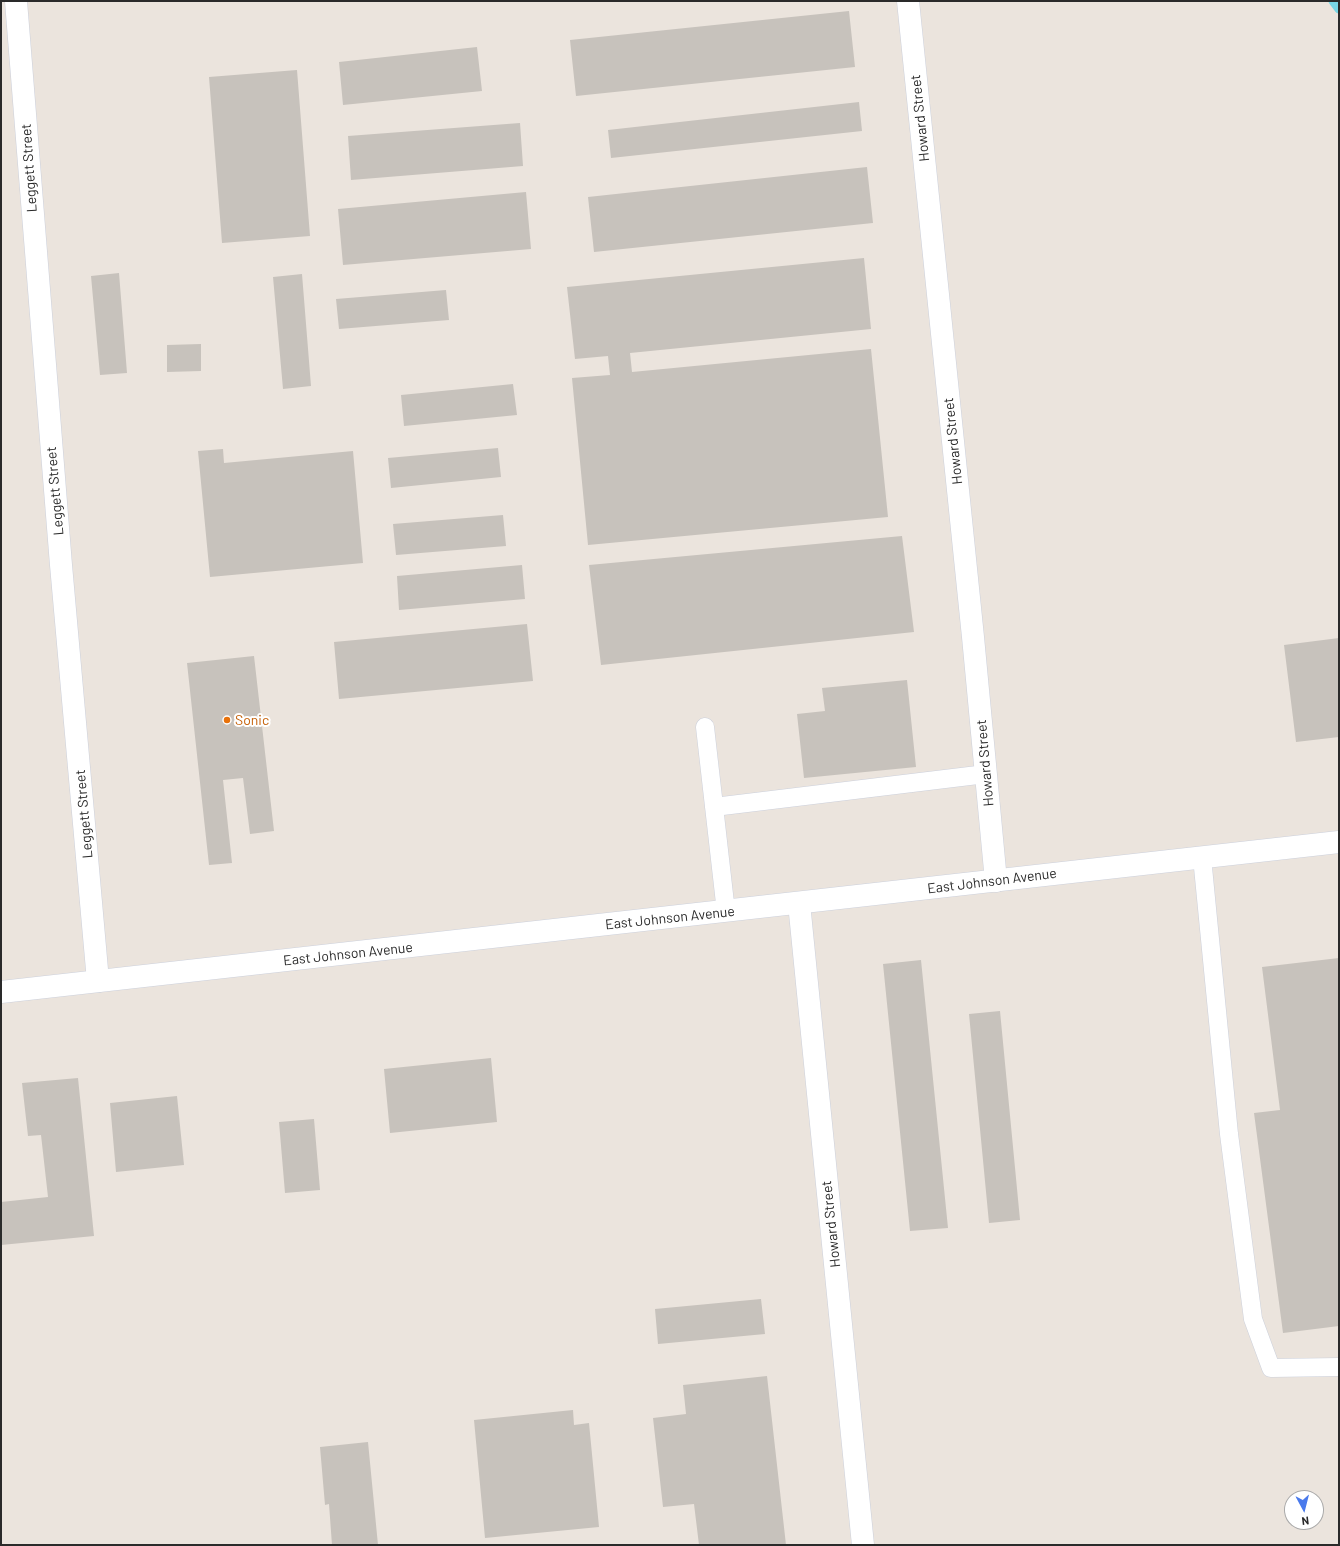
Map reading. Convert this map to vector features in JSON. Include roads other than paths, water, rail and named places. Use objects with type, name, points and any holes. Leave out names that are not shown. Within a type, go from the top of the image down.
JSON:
[{"type":"street","name":"Leggett Street","points":[[16,1],[61,557],[98,981]]},
{"type":"street","name":"Howard Street","points":[[908,1],[996,881]]},
{"type":"street","name":"East Johnson Avenue","points":[[1,992],[726,912],[1339,842]]},
{"type":"street","name":"Howard Street","points":[[799,903],[863,1545]]},
{"type":"lane","points":[[705,728],[726,912]]},
{"type":"lane","points":[[714,806],[986,774]]},
{"type":"lane","points":[[1202,857],[1229,1134],[1253,1319],[1271,1368],[1339,1367]]},
{"type":"waterway","points":[[1333,1],[1339,9]]},
{"type":"place","name":"Sonic","points":[[227,720]]}]
